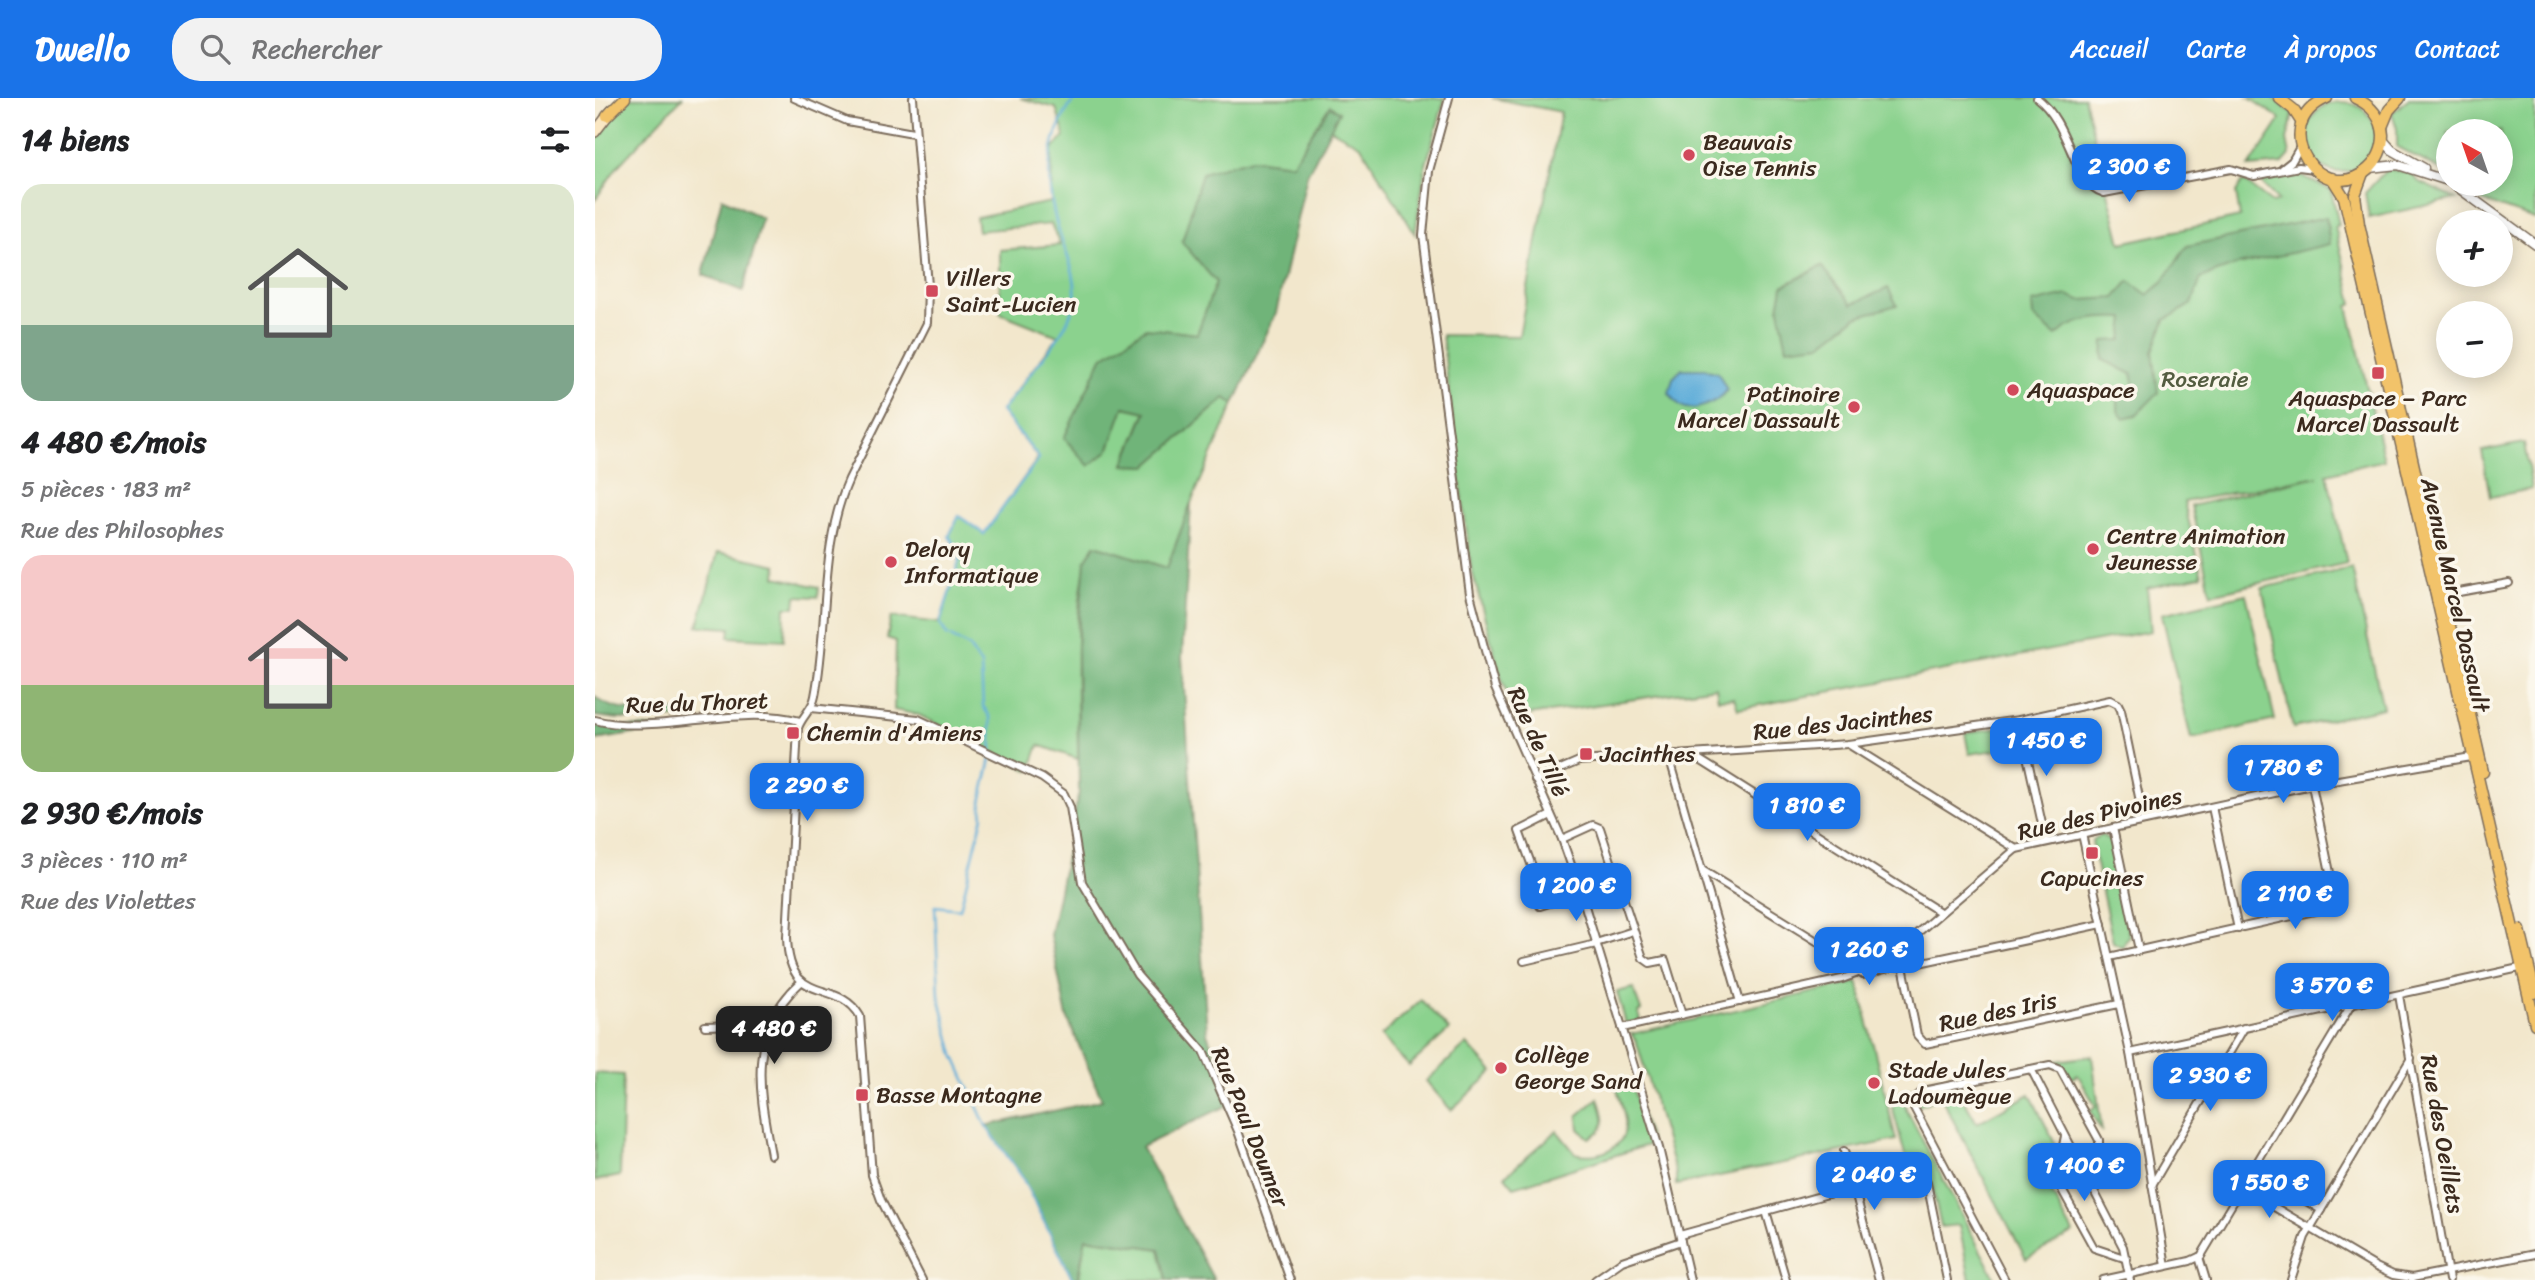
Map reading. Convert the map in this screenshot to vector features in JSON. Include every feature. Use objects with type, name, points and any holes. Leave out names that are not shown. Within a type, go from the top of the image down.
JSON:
[{"type":"main road","points":[[595,132],[623,98]]},
{"type":"main road","points":[[2279,98],[2293,109],[2301,123]]},
{"type":"main road","points":[[2327,98],[2314,102],[2301,123],[2300,147],[2314,169],[2332,178],[2351,178],[2366,170]]},
{"type":"main road","points":[[2355,98],[2373,110],[2382,128]]},
{"type":"main road","points":[[2382,140],[2382,128],[2389,110],[2400,98]]},
{"type":"main road","name":"Avenue Marcel Dassault","points":[[2382,140],[2378,157],[2366,170],[2355,195],[2439,596]]},
{"type":"main road","name":"Avenue Marcel Dassault","points":[[2332,178],[2344,197],[2525,967],[2535,1024]]},
{"type":"main road","name":"Avenue Marcel Dassault","points":[[2525,967],[2535,993]]},
{"type":"street","points":[[794,98],[847,121],[913,133]]},
{"type":"street","points":[[913,98],[913,133],[928,291],[927,323],[843,496],[826,584],[816,693],[811,708],[800,721],[797,734],[787,937],[790,964],[802,981],[846,1003],[860,1016],[872,1175],[881,1200],[922,1280]]},
{"type":"street","name":"Rue de Tillé","points":[[1449,98],[1429,171],[1423,235],[1469,587],[1492,680],[1562,839],[1581,893],[1659,1148],[1690,1280]]},
{"type":"street","points":[[2037,98],[2061,124],[2083,178],[2101,192],[2113,193],[2231,169],[2254,176],[2303,167],[2314,169]]},
{"type":"street","points":[[2382,140],[2396,153],[2436,175]]},
{"type":"street","points":[[2277,171],[2293,161],[2300,147]]},
{"type":"street","points":[[2366,170],[2398,164],[2436,177]]},
{"type":"street","points":[[2469,196],[2535,244]]},
{"type":"street","points":[[2439,596],[2508,583]]},
{"type":"street","name":"Rue des Jacinthes","points":[[1535,780],[1579,761],[1848,744],[2019,720],[2106,701],[2115,702],[2121,710],[2144,821]]},
{"type":"street","name":"Rue Paul Doumer","points":[[811,708],[918,719],[1042,778],[1064,794],[1070,807],[1082,882],[1137,975],[1203,1051],[1238,1131],[1290,1280]]},
{"type":"street","name":"Rue du Thoret","points":[[595,720],[650,722],[743,716],[800,721]]},
{"type":"street","points":[[2019,720],[2046,842]]},
{"type":"street","points":[[1848,744],[2016,849]]},
{"type":"street","points":[[1690,754],[1940,912]]},
{"type":"street","points":[[1669,756],[1740,1002]]},
{"type":"street","name":"Rue des Pivoines","points":[[1889,962],[1940,912],[2016,849],[2312,785],[2476,756]]},
{"type":"street","points":[[2109,957],[2325,911],[2334,905],[2312,785]]},
{"type":"street","points":[[2212,807],[2238,929]]},
{"type":"street","points":[[1551,815],[1519,831],[1533,869],[1540,906],[1581,893]]},
{"type":"street","points":[[1562,839],[1593,825],[1600,828],[1644,960],[1650,963],[1665,960],[1682,1015]]},
{"type":"street","points":[[2113,828],[2139,950]]},
{"type":"street","points":[[2082,834],[2130,1053],[2166,1266]]},
{"type":"street","points":[[1702,870],[1858,969],[1885,970],[1889,962]]},
{"type":"street","points":[[1622,1028],[1842,979],[1858,969],[1889,962],[1903,966],[2102,924]]},
{"type":"street","points":[[1524,961],[1633,931]]},
{"type":"street","name":"Rue des Iris","points":[[1903,966],[1917,1035],[1925,1044],[2119,1004]]},
{"type":"street","points":[[2130,1053],[2525,967]]},
{"type":"street","points":[[771,1154],[763,1110],[760,1056],[768,1024],[802,981]]},
{"type":"street","name":"Rue des Oeillets","points":[[2399,995],[2449,1280]]},
{"type":"street","points":[[2103,1280],[2199,1258],[2351,1005]]},
{"type":"street","points":[[705,1026],[768,1024]]},
{"type":"street","points":[[2152,1185],[2244,1028]]},
{"type":"street","points":[[2291,1280],[2294,1264],[2309,1228],[2411,1058]]},
{"type":"street","points":[[2004,1280],[1912,1107],[1912,1099],[1923,1091],[2050,1065],[2060,1069],[2096,1132],[2100,1149],[2089,1181]]},
{"type":"street","points":[[2031,1069],[2127,1259],[2129,1276]]},
{"type":"street","points":[[2065,1136],[2056,1179],[2092,1246],[2101,1252],[2127,1259]]},
{"type":"street","points":[[1844,1151],[1879,1280]]},
{"type":"street","points":[[2253,1169],[2321,1210]]},
{"type":"street","points":[[1927,1183],[1947,1280]]},
{"type":"street","points":[[1595,1280],[1622,1261],[1680,1238],[1853,1187]]},
{"type":"street","points":[[2242,1188],[2393,1275],[2407,1278],[2535,1254]]},
{"type":"street","points":[[1766,1211],[1786,1280]]},
{"type":"street","points":[[2199,1258],[2206,1280]]},
{"type":"green space","points":[[629,98],[682,98],[617,167],[595,200],[595,142]]},
{"type":"green space","points":[[1020,98],[1445,98],[1425,168],[1415,234],[1361,146],[1329,128],[1339,112],[1330,106],[1292,164],[1251,159],[1216,282],[1197,334],[1146,328],[1108,451],[1124,407],[1146,411],[1124,464],[1147,466],[1226,397],[1234,404],[1191,503],[1167,568],[1095,545],[1081,588],[1078,617],[1078,759],[1039,745],[1030,771],[919,715],[894,710],[896,641],[887,638],[891,617],[940,623],[961,556],[949,536],[959,516],[984,534],[1038,458],[1001,411],[1058,336],[1000,313],[1000,250],[1060,245],[1051,224],[978,231],[976,217],[1051,202],[1052,150],[1065,136],[1056,108]]},
{"type":"green space","name":"Roseraie","points":[[1492,98],[2084,98],[2121,243],[2240,217],[2236,192],[2243,181],[2272,203],[2279,201],[2259,181],[2298,174],[2331,190],[2339,225],[2335,226],[2353,304],[2348,306],[2384,460],[2327,474],[2347,563],[2211,594],[2191,506],[2318,476],[2184,502],[2202,576],[2147,588],[2151,631],[1738,709],[1734,698],[1718,699],[1716,687],[1516,717],[1500,674],[1471,567],[1442,335],[1519,336],[1561,112]]},
{"type":"green space","points":[[2249,98],[2273,98],[2293,114],[2287,140],[2290,155],[2282,164],[2249,167],[2281,119]]},
{"type":"green space","points":[[2409,98],[2535,99],[2535,219],[2482,201],[2476,196],[2513,196],[2513,119],[2436,119],[2436,168],[2397,147],[2397,129],[2392,113]]},
{"type":"green space","points":[[2348,102],[2361,108],[2370,117],[2374,123],[2374,151],[2366,162],[2355,170],[2334,172],[2316,162],[2308,151],[2306,130],[2316,112],[2327,104]]},
{"type":"green space","points":[[1330,106],[1339,112],[1307,175],[1276,313],[1234,404],[1225,398],[1147,466],[1124,465],[1146,412],[1124,407],[1108,451],[1089,466],[1064,438],[1102,358],[1146,328],[1197,334],[1216,282],[1182,242],[1202,173],[1251,159],[1292,164]]},
{"type":"green space","points":[[2387,169],[2411,173],[2419,182],[2436,190],[2436,196],[2456,199],[2369,218],[2365,193]]},
{"type":"green space","points":[[722,198],[762,218],[743,291],[703,275]]},
{"type":"green space","points":[[2326,217],[2330,244],[2234,266],[2201,278],[2192,304],[2165,320],[2153,351],[2158,393],[2136,415],[2123,418],[2118,411],[2118,398],[2135,386],[2132,374],[2103,360],[2104,341],[2122,340],[2125,318],[2079,322],[2056,336],[2033,316],[2032,303],[2068,295],[2080,300],[2115,298],[2129,281],[2148,295],[2162,283],[2187,246]]},
{"type":"green space","points":[[1822,266],[1852,304],[1888,288],[1897,305],[1856,317],[1821,344],[1787,348],[1779,309],[1783,286]]},
{"type":"green space","points":[[2524,443],[2532,489],[2490,497],[2482,451]]},
{"type":"green space","points":[[1191,503],[1182,657],[1207,1033],[1232,1103],[1141,1147],[1214,1280],[1167,1280],[1160,1249],[1086,1238],[1077,1280],[1073,1280],[1021,1175],[986,1126],[1102,1100],[1067,1017],[1050,935],[1079,792],[1077,646],[1085,561],[1095,545],[1167,568]]},
{"type":"green space","points":[[718,552],[777,565],[776,577],[819,587],[818,597],[796,596],[795,607],[785,607],[784,640],[729,637],[730,628],[698,626]]},
{"type":"green space","points":[[2352,568],[2383,708],[2293,728],[2262,588]]},
{"type":"green space","points":[[2246,594],[2275,720],[2191,739],[2162,614]]},
{"type":"green space","points":[[595,697],[613,707],[623,709],[675,711],[676,718],[619,719],[595,716]]},
{"type":"green space","points":[[2009,726],[2015,729],[2019,747],[1969,754],[1965,733]]},
{"type":"green space","points":[[595,728],[669,728],[595,740]]},
{"type":"green space","points":[[2102,835],[2111,842],[2129,935],[2122,947],[2113,942],[2094,855],[2092,840]]},
{"type":"green space","points":[[1858,982],[1896,1140],[1676,1185],[1676,1174],[1636,1040],[1631,1034]]},
{"type":"green space","points":[[1633,988],[1641,1010],[1638,1012],[1640,1020],[1626,1024],[1617,992]]},
{"type":"green space","points":[[1421,1000],[1449,1030],[1409,1066],[1381,1036]]},
{"type":"green space","points":[[1467,1044],[1493,1072],[1451,1110],[1426,1081]]},
{"type":"green space","points":[[2092,1056],[2102,1132],[2090,1111],[2096,1107],[2078,1075],[2072,1078],[2056,1061]]},
{"type":"green space","points":[[595,1073],[623,1075],[620,1176],[595,1181]]},
{"type":"green space","points":[[1621,1078],[1630,1080],[1651,1144],[1514,1187],[1505,1176],[1557,1131],[1575,1153],[1602,1153],[1617,1145],[1625,1130],[1615,1082]]},
{"type":"green space","points":[[1910,1089],[1905,1098],[1906,1109],[1996,1280],[1970,1280],[1959,1225],[1941,1227],[1931,1181],[1921,1181],[1916,1158],[1906,1158],[1889,1095]]},
{"type":"green space","points":[[1958,1090],[1977,1123],[2030,1094],[2058,1150],[2053,1180],[2047,1184],[2073,1233],[2026,1259],[1941,1097],[1919,1106],[1917,1101],[1922,1097]]},
{"type":"green space","points":[[1598,1098],[1603,1115],[1602,1126],[1589,1138],[1579,1129],[1578,1116]]},
{"type":"green space","points":[[1085,1238],[1160,1249],[1167,1280],[1079,1280]]},
{"type":"water","points":[[1682,369],[1705,369],[1718,373],[1727,390],[1706,405],[1692,408],[1681,406],[1669,393],[1673,378]]},
{"type":"waterway","points":[[1022,384],[1068,321],[1075,297],[1073,273],[1055,216],[1049,181],[1049,164],[1057,131],[1075,98]]},
{"type":"waterway","points":[[992,753],[990,717],[983,706],[981,665],[969,647],[947,635],[940,623],[961,555],[949,536],[959,516],[984,534],[1039,458],[1001,411],[1021,386]]},
{"type":"waterway","points":[[991,759],[981,802],[983,816],[960,909],[935,906],[939,996],[954,1055],[986,1126],[1021,1175],[1073,1280]]},
{"type":"place","name":"Beauvais Oise Tennis","points":[[1689,155]]},
{"type":"place","name":"Villers Saint-Lucien","points":[[932,291]]},
{"type":"place","name":"Aquaspace – Parc Marcel Dassault","points":[[2378,373]]},
{"type":"place","name":"Aquaspace","points":[[2013,390]]},
{"type":"place","name":"Patinoire Marcel Dassault","points":[[1854,407]]},
{"type":"place","name":"Centre Animation Jeunesse","points":[[2093,549]]},
{"type":"place","name":"Delory Informatique","points":[[891,562]]},
{"type":"place","name":"Chemin d'Amiens","points":[[793,733]]},
{"type":"place","name":"Jacinthes","points":[[1586,754]]},
{"type":"place","name":"Capucines","points":[[2092,853]]},
{"type":"place","name":"Collège George Sand","points":[[1501,1068]]},
{"type":"place","name":"Stade Jules Ladoumègue","points":[[1874,1083]]},
{"type":"place","name":"Basse Montagne","points":[[862,1095]]}]
